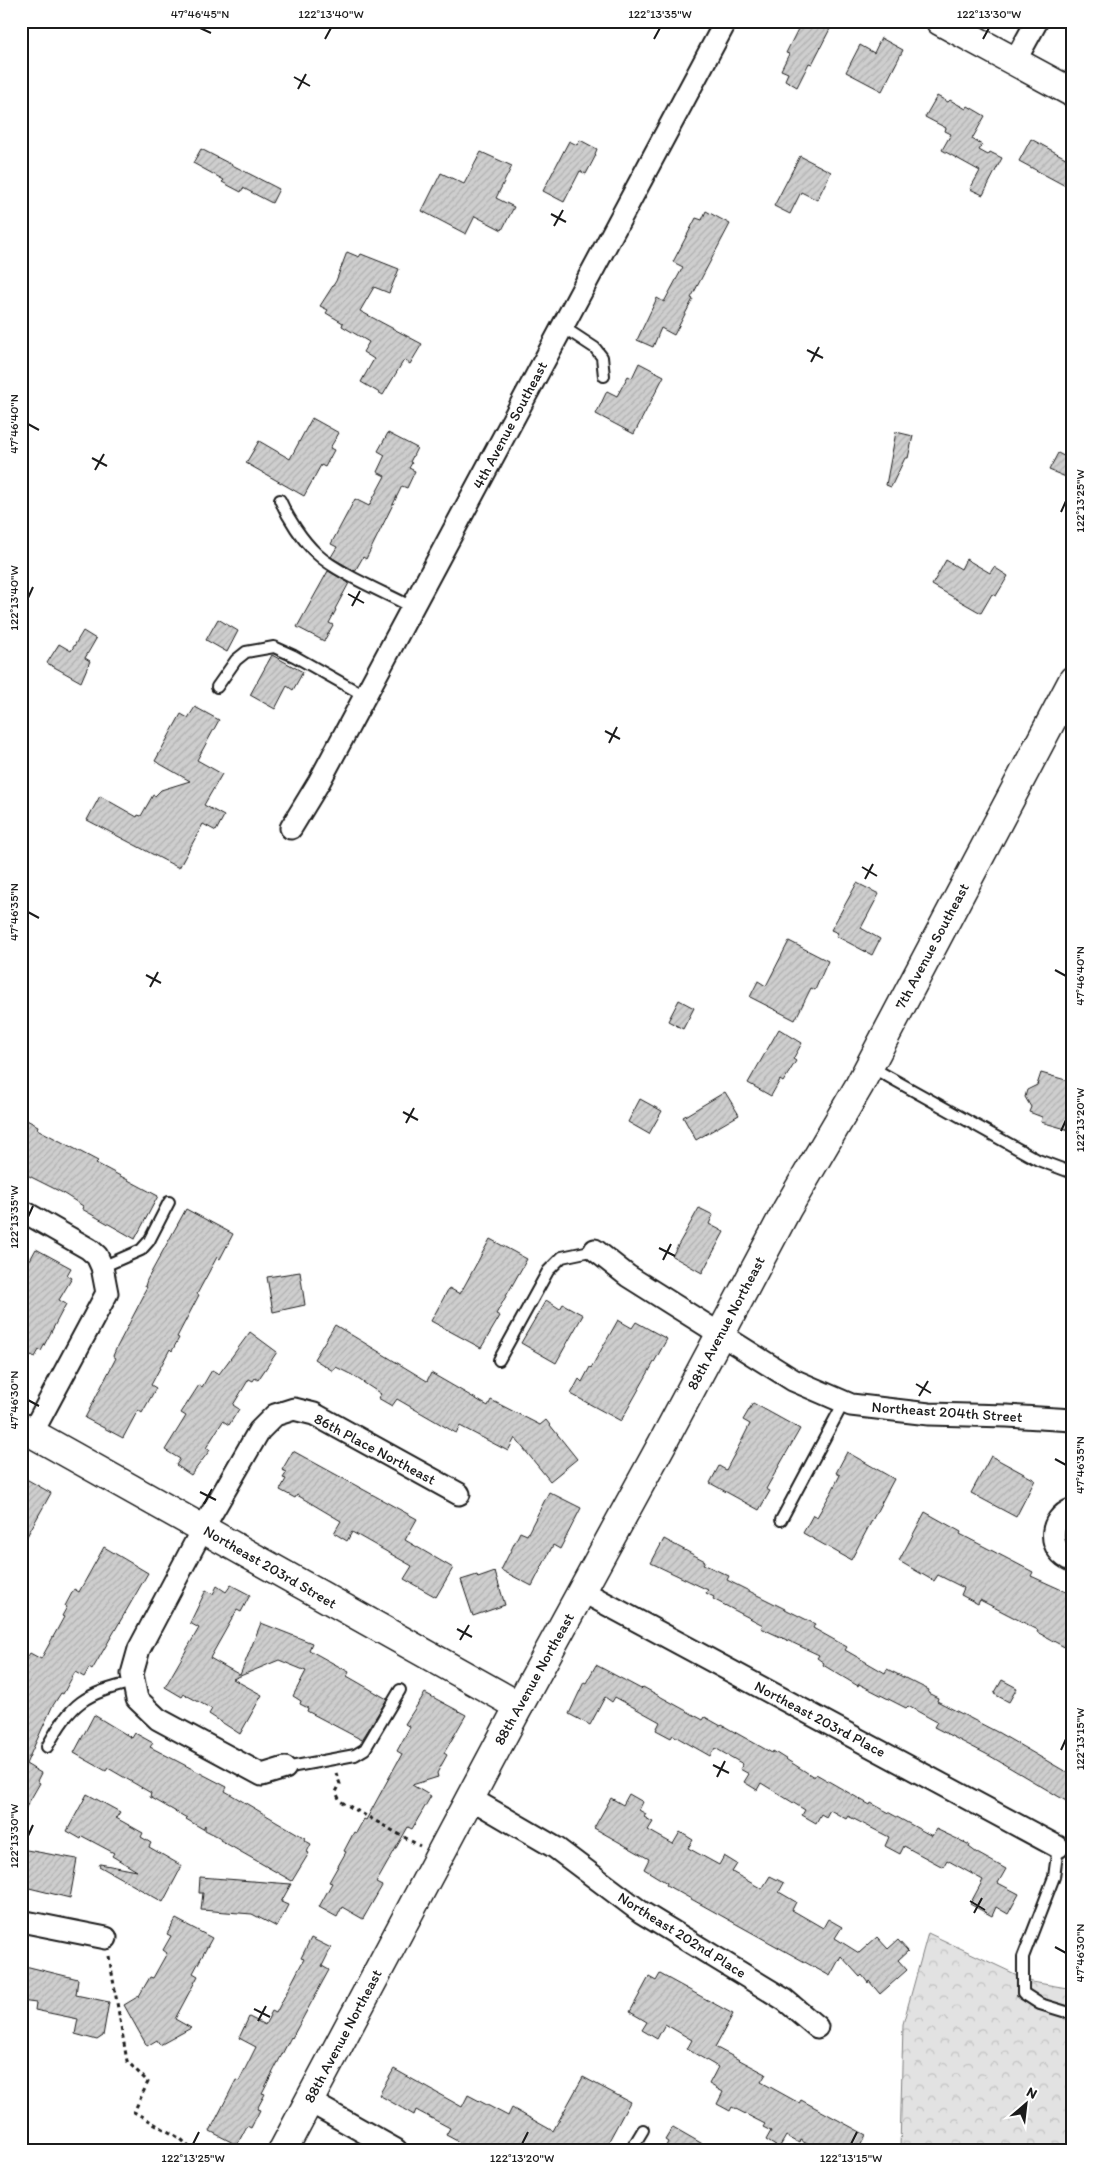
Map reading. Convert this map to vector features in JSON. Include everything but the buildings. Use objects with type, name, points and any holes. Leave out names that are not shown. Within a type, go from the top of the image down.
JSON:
[{"type":"street","name":"4th Avenue Southeast","points":[[291,828],[365,696],[726,21]]},
{"type":"street","points":[[940,21],[1073,93]]},
{"type":"street","points":[[1015,62],[1037,21]]},
{"type":"street","name":"7th Avenue Southeast","points":[[787,1209],[859,1086],[868,1065],[1073,680]]},
{"type":"street","name":"88th Avenue Northeast","points":[[283,2150],[519,1706],[787,1209]]},
{"type":"street","points":[[21,1210],[89,1249],[97,1256],[102,1267],[107,1293],[27,1430]]},
{"type":"street","name":"Northeast 204th Street","points":[[595,1250],[628,1276],[793,1380],[851,1405],[929,1414],[1073,1420]]},
{"type":"street","name":"86th Place Northeast","points":[[285,1768],[262,1775],[158,1719],[137,1699],[132,1674],[139,1649],[203,1528],[259,1431],[275,1415],[294,1409],[314,1414],[458,1494]]},
{"type":"street","name":"Northeast 203rd Street","points":[[27,1430],[519,1706]]},
{"type":"street","points":[[1073,1509],[1060,1517],[1055,1524],[1053,1532],[1053,1541],[1057,1549],[1063,1556],[1073,1561]]},
{"type":"street","name":"Northeast 203rd Place","points":[[582,1591],[1058,1846]]},
{"type":"street","name":"Northeast 202nd Place","points":[[470,1798],[556,1848],[641,1912],[785,2000],[817,2027]]},
{"type":"street","points":[[21,1921],[106,1938]]},
{"type":"street","points":[[309,2100],[396,2150]]},
{"type":"lane","points":[[563,326],[595,348],[602,358],[604,376]]},
{"type":"lane","points":[[280,500],[285,512],[317,554],[333,566],[412,607]]},
{"type":"lane","points":[[217,687],[236,660],[246,652],[274,647],[294,656],[365,696]]},
{"type":"lane","points":[[868,1065],[1038,1160],[1073,1173]]},
{"type":"lane","points":[[102,1267],[141,1250],[149,1241],[169,1202]]},
{"type":"lane","points":[[499,1360],[548,1271],[562,1257],[595,1250]]},
{"type":"lane","points":[[781,1520],[844,1402]]},
{"type":"lane","points":[[47,1747],[59,1725],[81,1701],[102,1690],[134,1682]]},
{"type":"lane","points":[[285,1768],[355,1755],[365,1749],[400,1690]]},
{"type":"lane","points":[[1058,1846],[1054,1878],[1023,1957],[1023,1993],[1040,2004],[1073,2014]]},
{"type":"lane","points":[[632,2150],[643,2130]]},
{"type":"path","points":[[327,1772],[336,1773],[340,1784],[336,1792],[340,1801],[439,1856]]},
{"type":"path","points":[[106,1938],[127,2061],[148,2082],[134,2112],[181,2138],[192,2150]]},
{"type":"green space","points":[[928,1933],[1032,1982],[1073,1989],[1073,2150],[900,2150],[903,2024]]}]
